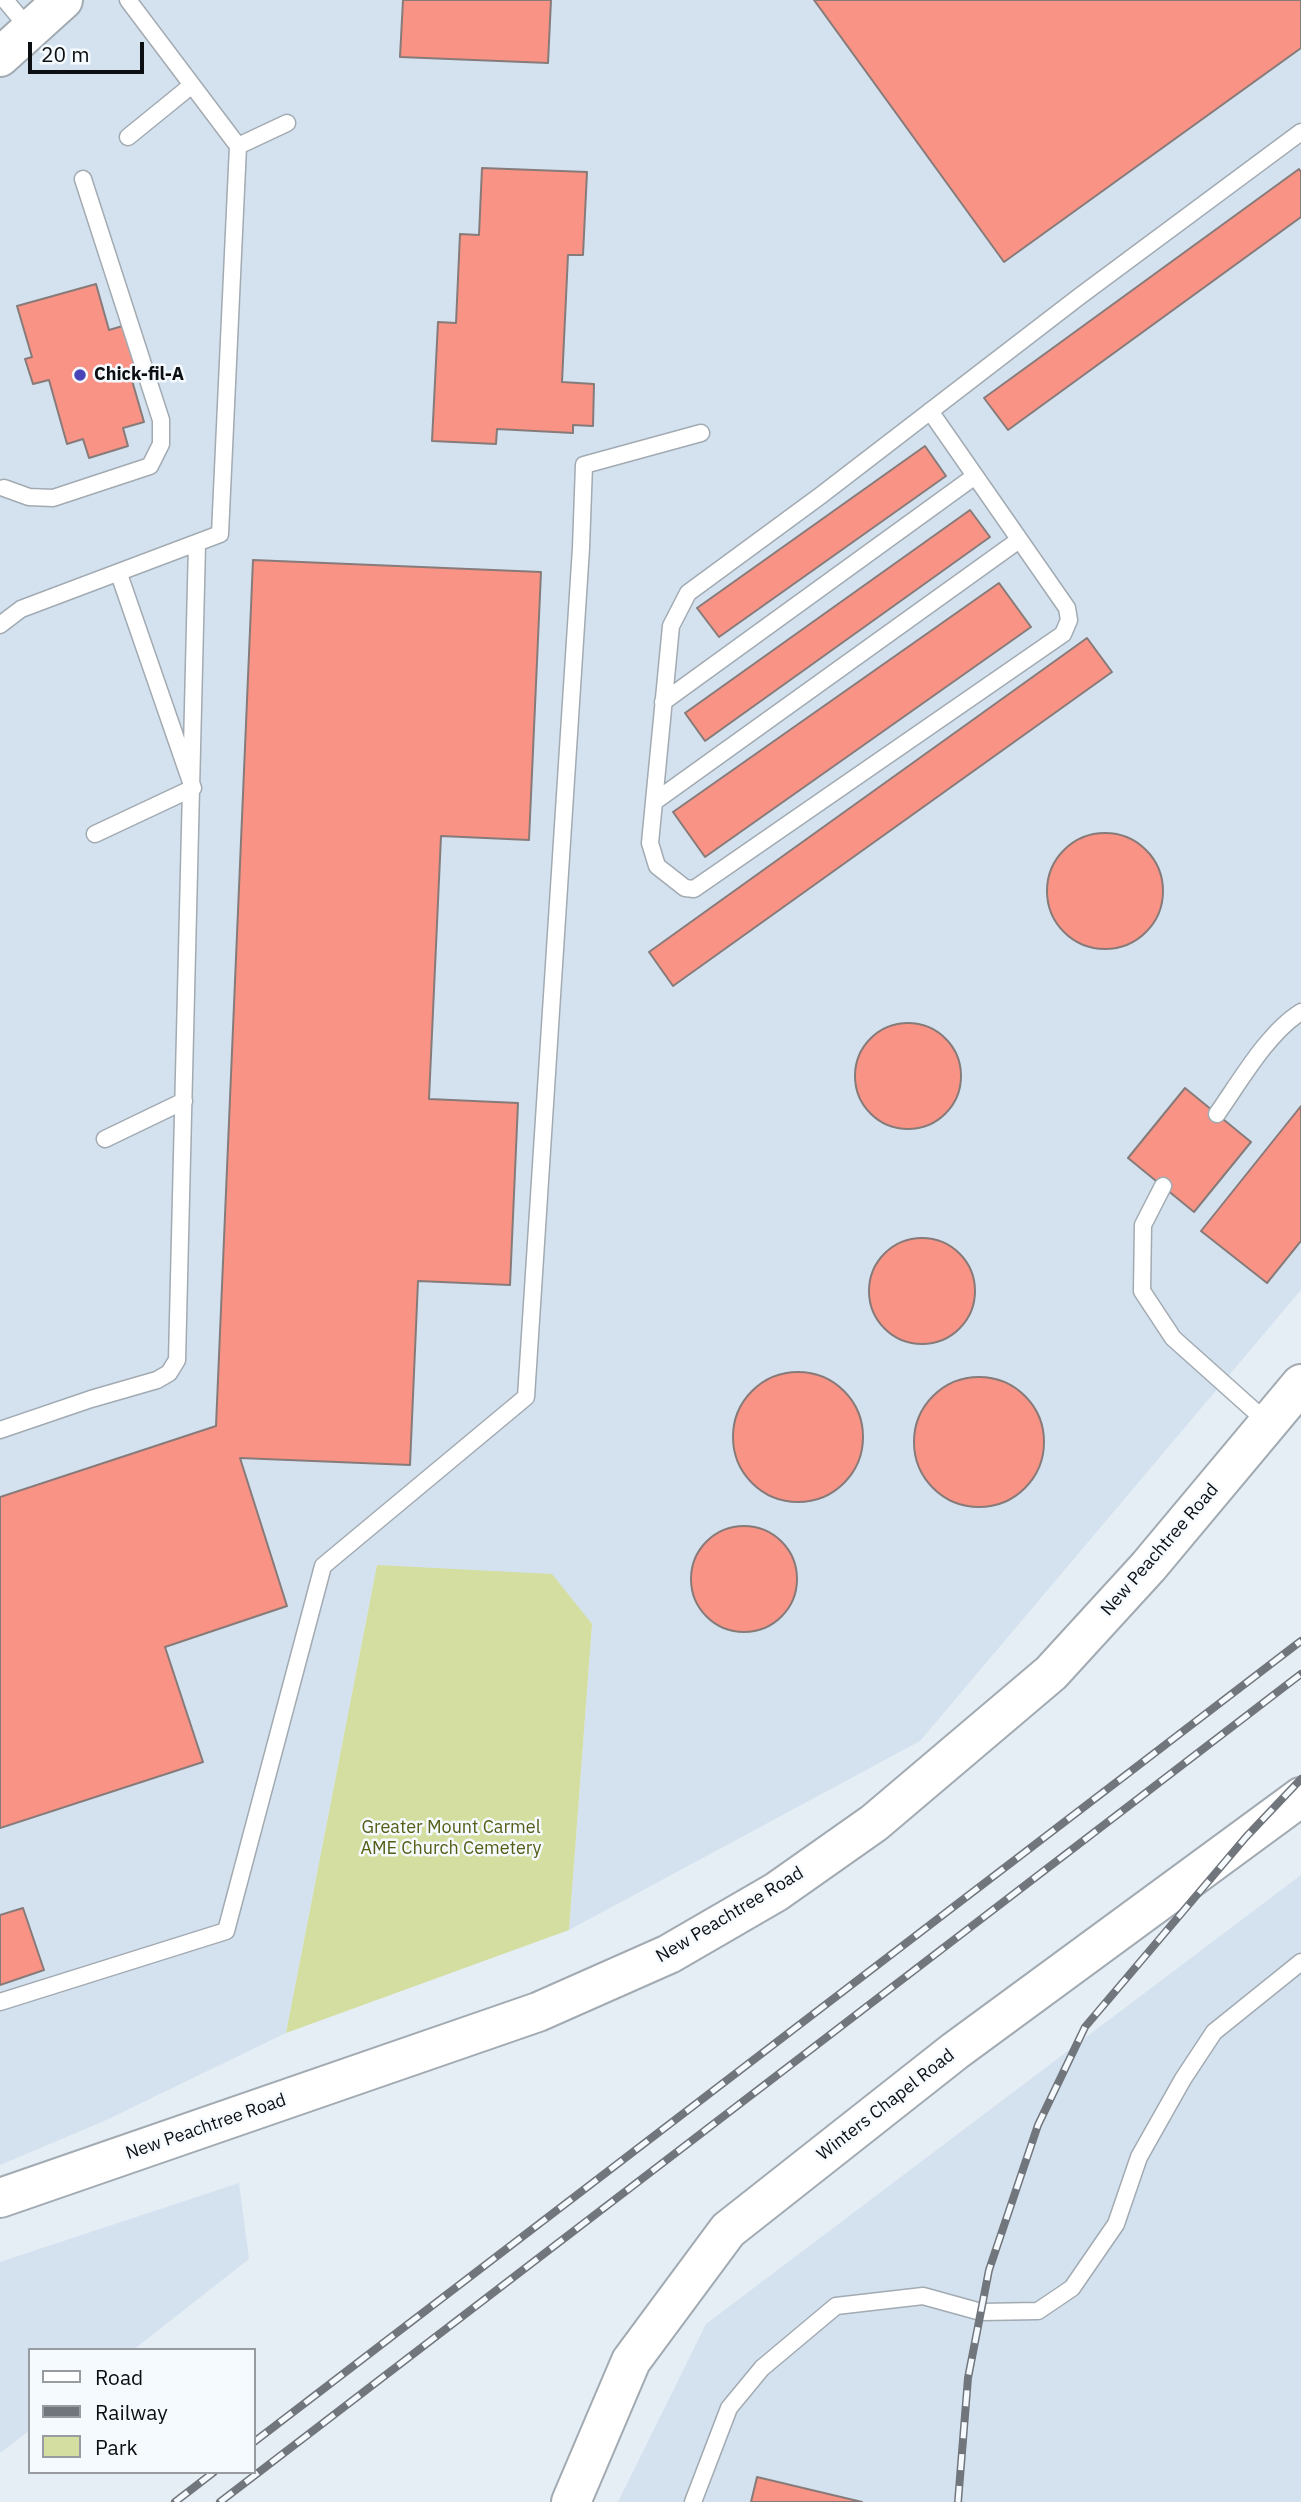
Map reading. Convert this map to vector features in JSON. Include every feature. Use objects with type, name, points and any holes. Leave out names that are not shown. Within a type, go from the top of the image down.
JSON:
[{"type":"street","points":[[0,57],[63,0]]},
{"type":"street","name":"New Peachtree Road","points":[[0,2198],[538,2011],[669,1954],[776,1892],[874,1823],[1051,1673],[1148,1567],[1301,1384]]},
{"type":"street","name":"Winters Chapel Road","points":[[571,2502],[631,2361],[728,2230],[955,2051],[1301,1797]]},
{"type":"lane","points":[[5,0],[30,30]]},
{"type":"lane","points":[[0,625],[21,609],[220,534],[239,146],[128,0]]},
{"type":"lane","points":[[128,138],[192,85]]},
{"type":"lane","points":[[239,146],[287,123]]},
{"type":"lane","points":[[930,411],[1066,608],[1069,620],[1063,634],[694,890],[685,888],[657,866],[650,843],[671,626],[688,593],[930,411],[1301,132]]},
{"type":"lane","points":[[4,488],[29,497],[53,498],[150,466],[161,443],[161,421],[83,179]]},
{"type":"lane","points":[[0,2002],[226,1931],[323,1566],[526,1397],[581,548],[584,465],[701,433]]},
{"type":"lane","points":[[663,702],[975,476]]},
{"type":"lane","points":[[654,802],[1020,540]]},
{"type":"lane","points":[[0,1430],[157,1380],[169,1373],[177,1360],[197,544]]},
{"type":"lane","points":[[118,574],[193,788]]},
{"type":"lane","points":[[95,834],[193,788]]},
{"type":"lane","points":[[1217,1114],[1260,1052],[1297,1014]]},
{"type":"lane","points":[[105,1139],[184,1101]]},
{"type":"lane","points":[[1163,1186],[1143,1225],[1142,1291],[1173,1338],[1268,1423]]},
{"type":"lane","points":[[693,2502],[729,2408],[762,2368],[836,2306],[923,2296],[981,2312],[1038,2311],[1072,2288],[1116,2224],[1139,2157],[1183,2078],[1214,2032],[1301,1962]]},
{"type":"shaded area","points":[[0,0],[1301,0],[1301,1290],[920,1741],[569,1930],[592,1624],[377,1565],[286,2033],[102,2122],[0,2165]]},
{"type":"shaded area","points":[[1301,1875],[1301,2502],[618,2502],[706,2324]]},
{"type":"shaded area","points":[[239,2183],[249,2259],[136,2348],[28,2348],[28,2432],[0,2453],[0,2262]]},
{"type":"green space","name":"Greater Mount Carmel AME Church Cemetery","points":[[377,1565],[552,1574],[592,1624],[569,1930],[286,2033]]},
{"type":"building","points":[[403,0],[551,0],[548,63],[400,57]]},
{"type":"building","points":[[814,0],[1301,0],[1301,48],[1004,262]]},
{"type":"building","points":[[482,168],[587,172],[583,255],[568,255],[562,382],[594,384],[593,426],[573,425],[573,433],[497,429],[496,444],[432,441],[438,322],[456,323],[460,234],[479,235]]},
{"type":"building","points":[[1299,169],[1301,217],[1008,430],[984,398]]},
{"type":"building","name":"Chick-fil-A","points":[[96,284],[109,330],[126,325],[139,368],[129,370],[144,422],[123,428],[128,446],[89,458],[83,439],[67,444],[49,380],[33,384],[25,359],[32,357],[17,306]]},
{"type":"building","points":[[925,446],[946,476],[719,637],[697,608]]},
{"type":"building","points":[[970,510],[990,537],[705,741],[685,713]]},
{"type":"building","points":[[253,560],[541,572],[529,840],[441,836],[429,1099],[518,1103],[510,1285],[418,1281],[410,1465],[240,1458],[287,1606],[165,1647],[203,1762],[0,1828],[0,1497],[216,1426]]},
{"type":"building","points":[[999,583],[1031,627],[705,857],[673,812]]},
{"type":"building","points":[[1087,638],[1112,672],[673,986],[649,952]]},
{"type":"building","points":[[1105,833],[1127,837],[1146,850],[1159,869],[1163,891],[1159,913],[1146,932],[1127,945],[1105,949],[1083,945],[1064,932],[1051,913],[1047,891],[1051,869],[1064,850],[1083,837]]},
{"type":"building","points":[[908,1023],[928,1027],[946,1038],[957,1056],[961,1076],[957,1096],[946,1114],[928,1125],[908,1129],[888,1125],[870,1114],[859,1096],[855,1076],[859,1056],[870,1038],[888,1027]]},
{"type":"building","points":[[1185,1088],[1251,1142],[1194,1212],[1128,1158]]},
{"type":"building","points":[[1301,1106],[1301,1241],[1267,1283],[1201,1231]]},
{"type":"building","points":[[922,1238],[942,1242],[960,1253],[971,1271],[975,1291],[971,1311],[960,1329],[942,1340],[922,1344],[902,1340],[884,1329],[873,1311],[869,1291],[873,1271],[884,1253],[902,1242]]},
{"type":"building","points":[[798,1372],[823,1377],[844,1391],[858,1412],[863,1437],[858,1462],[844,1483],[823,1497],[798,1502],[773,1497],[752,1483],[738,1462],[733,1437],[738,1412],[752,1391],[773,1377]]},
{"type":"building","points":[[979,1377],[1004,1382],[1025,1396],[1039,1417],[1044,1442],[1039,1467],[1025,1488],[1004,1502],[979,1507],[954,1502],[933,1488],[919,1467],[914,1442],[919,1417],[933,1396],[954,1382]]},
{"type":"building","points":[[744,1526],[764,1530],[782,1541],[793,1559],[797,1579],[793,1599],[782,1617],[764,1628],[744,1632],[724,1628],[706,1617],[695,1599],[691,1579],[695,1559],[706,1541],[724,1530]]},
{"type":"building","points":[[23,1908],[44,1970],[0,1985],[0,1915]]},
{"type":"building","points":[[757,2477],[862,2502],[751,2502]]},
{"type":"railway","points":[[256,2440],[1301,1641]]},
{"type":"railway","points":[[220,2502],[1301,1674]]},
{"type":"railway","points":[[958,2502],[968,2378],[989,2270],[1038,2125],[1085,2027],[1246,1837],[1301,1779]]},
{"type":"railway","points":[[175,2502],[211,2474]]},
{"type":"place","name":"Chick-fil-A","points":[[80,375]]}]
